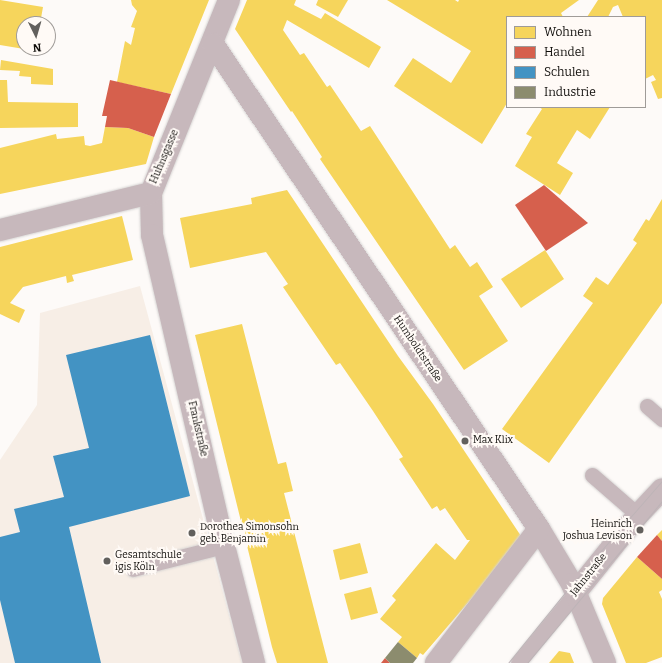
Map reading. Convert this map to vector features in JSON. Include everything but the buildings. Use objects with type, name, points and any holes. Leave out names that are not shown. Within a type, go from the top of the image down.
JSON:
[{"type":"street","name":"Huhnsgasse","points":[[0,230],[151,193],[213,44],[229,0]]},
{"type":"street","name":"Humboldtstraße","points":[[213,44],[539,529],[576,592],[605,663]]},
{"type":"street","name":"Frankstraße","points":[[151,193],[152,235],[224,546],[254,663]]},
{"type":"street","name":"Jahnstraße","points":[[576,592],[638,515],[662,489]]},
{"type":"street","points":[[436,663],[539,529]]},
{"type":"lane","points":[[646,406],[662,419]]},
{"type":"lane","points":[[592,475],[638,515]]},
{"type":"lane","points":[[133,569],[224,546]]},
{"type":"lane","name":"Jahnstraße","points":[[518,663],[576,592]]},
{"type":"shaded area","name":"Gesamtschule igis Köln","points":[[140,286],[242,663],[0,663],[0,460],[37,405],[40,313]]},
{"type":"tram line","points":[[508,663],[572,584],[662,481]]},
{"type":"tram line","points":[[527,663],[662,501]]},
{"type":"place","name":"Max Klix","points":[[465,441]]},
{"type":"place","name":"Heinrich Joshua Levison","points":[[640,530]]},
{"type":"place","name":"Dorothea Simonsohn geb. Benjamin","points":[[192,533]]},
{"type":"place","name":"Gesamtschule igis Köln","points":[[107,561]]}]
